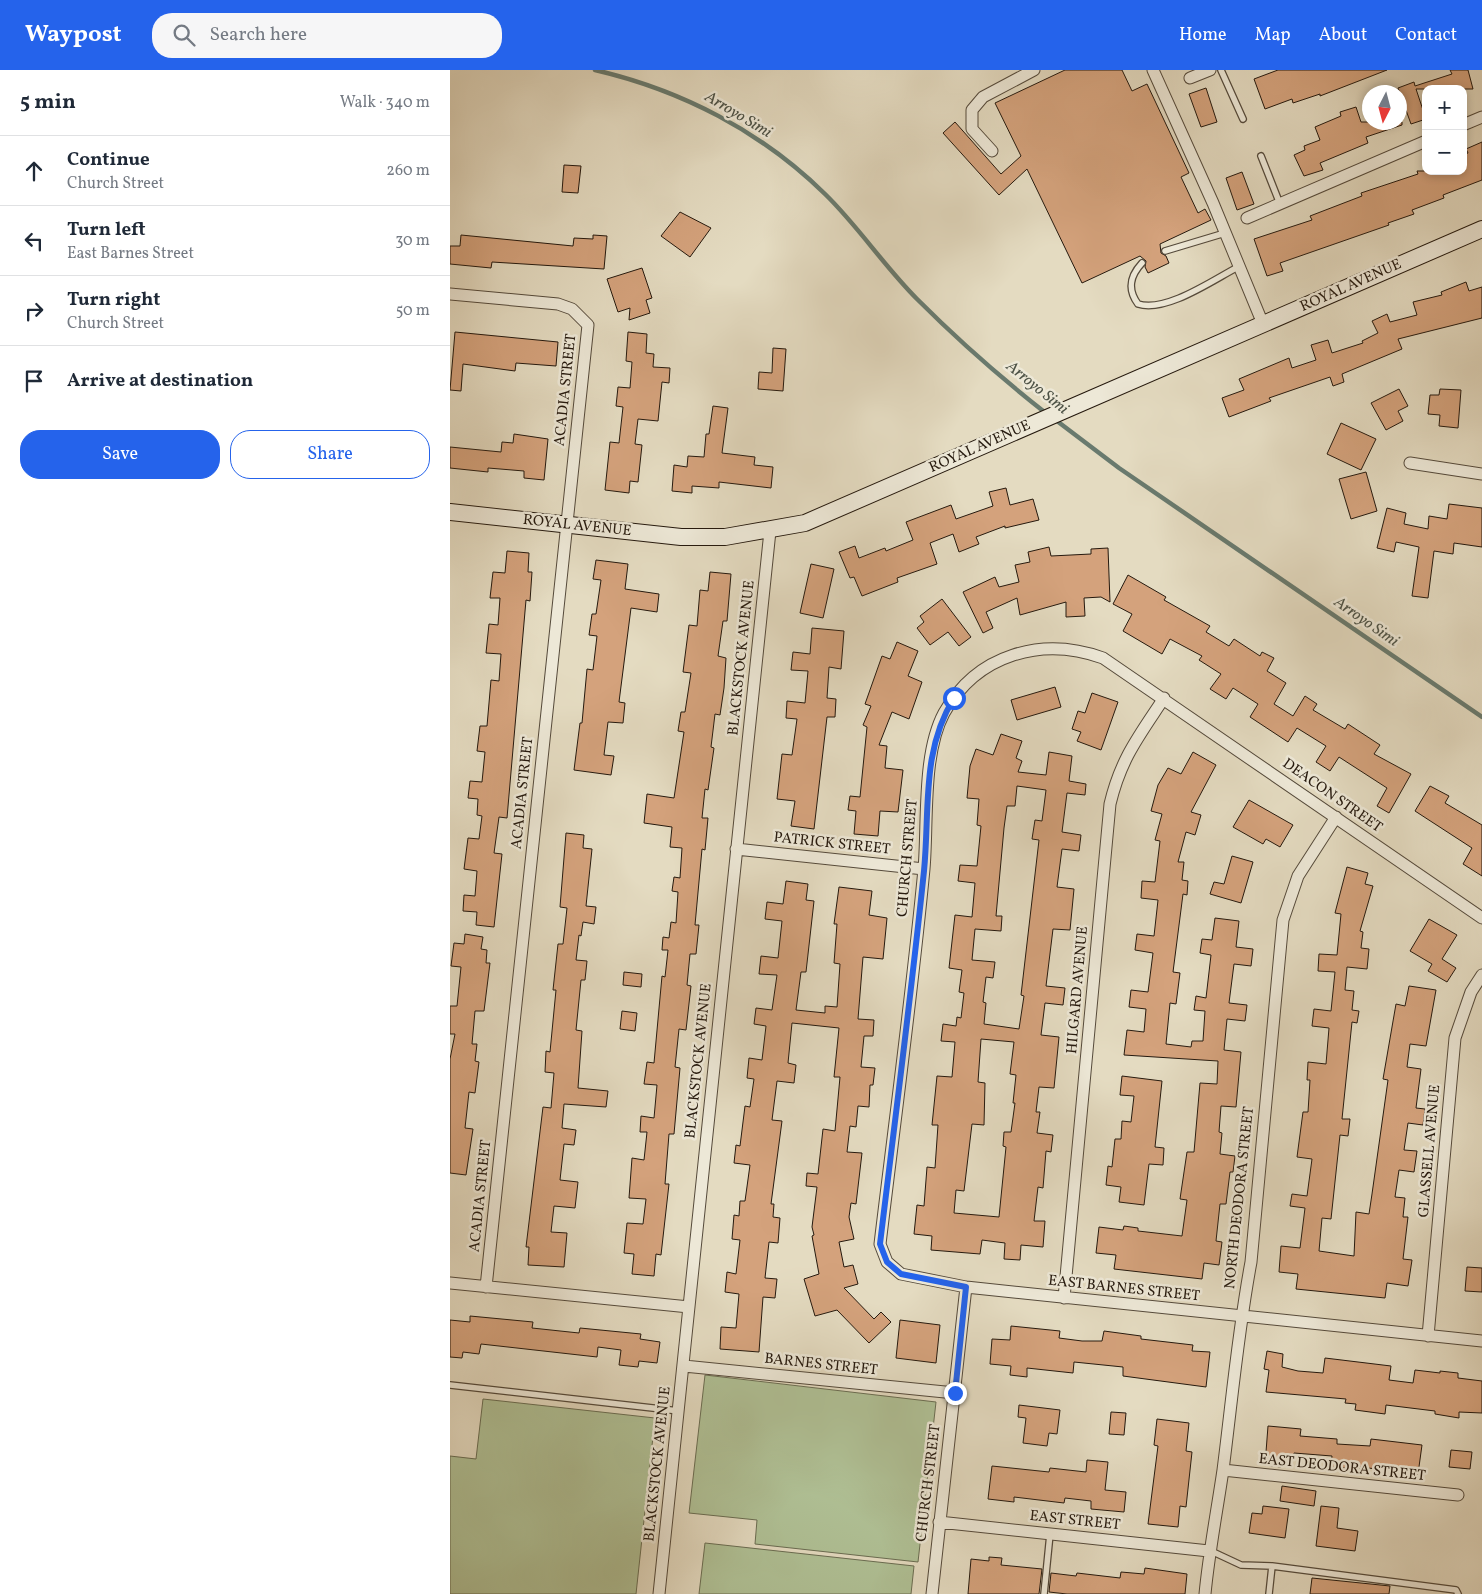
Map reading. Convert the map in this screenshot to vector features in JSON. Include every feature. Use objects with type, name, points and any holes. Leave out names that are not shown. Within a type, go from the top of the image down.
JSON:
[{"type":"main road","name":"ROYAL AVENUE","points":[[450,512],[681,537],[725,537],[770,531],[805,523],[1482,229]]},
{"type":"street","points":[[992,151],[972,129],[972,110],[984,97],[1034,70]]},
{"type":"street","points":[[1153,70],[1263,324]]},
{"type":"street","points":[[1190,78],[1210,70]]},
{"type":"street","points":[[1467,124],[1482,118]]},
{"type":"street","points":[[1247,218],[1422,144]]},
{"type":"street","name":"ACADIA STREET","points":[[450,294],[558,304],[572,310],[588,324],[486,1287]]},
{"type":"street","points":[[1410,463],[1482,474]]},
{"type":"street","name":"BLACKSTOCK AVENUE","points":[[659,1594],[770,531]]},
{"type":"street","name":"CHURCH STREET","points":[[887,1262],[880,1244],[924,869],[931,755],[936,732],[954,698],[988,665],[1004,657],[1026,651],[1050,648],[1072,649],[1103,658],[1164,698]]},
{"type":"street","name":"DEACON STREET","points":[[1164,698],[1482,918]]},
{"type":"street","name":"HILGARD AVENUE","points":[[1064,1298],[1110,804],[1126,756],[1164,698]]},
{"type":"street","name":"NORTH DEODORA STREET","points":[[1205,1594],[1209,1551],[1223,1470],[1241,1316],[1251,1262],[1283,920],[1298,876],[1336,817]]},
{"type":"street","name":"PATRICK STREET","points":[[736,849],[924,869]]},
{"type":"street","name":"GLASSELL AVENUE","points":[[1428,1336],[1455,1038],[1471,992],[1482,975]]},
{"type":"street","name":"EAST BARNES STREET","points":[[887,1262],[901,1274],[911,1278],[966,1287],[1482,1341]]},
{"type":"street","points":[[450,1283],[689,1308]]},
{"type":"street","name":"CHURCH STREET","points":[[932,1594],[966,1287]]},
{"type":"street","name":"BARNES STREET","points":[[684,1366],[955,1393]]},
{"type":"street","name":"EAST DEODORA STREET","points":[[1223,1470],[1458,1495]]},
{"type":"street","name":"EAST STREET","points":[[939,1522],[1209,1551]]},
{"type":"lane","points":[[1221,70],[1243,119]]},
{"type":"lane","points":[[1261,156],[1280,204]]},
{"type":"lane","points":[[1165,251],[1225,233]]},
{"type":"lane","points":[[1142,263],[1132,279],[1130,288],[1138,304],[1146,306],[1164,304],[1238,267]]},
{"type":"lane","points":[[450,1385],[679,1411]]},
{"type":"lane","points":[[1044,1594],[1050,1534]]},
{"type":"lane","points":[[1209,1551],[1241,1565],[1272,1566],[1456,1590],[1458,1594]]},
{"type":"lane","points":[[1269,1594],[1272,1566]]},
{"type":"green space","points":[[705,1375],[936,1402],[918,1562],[755,1544],[757,1520],[689,1513]]},
{"type":"green space","points":[[483,1399],[655,1418],[636,1594],[450,1594],[450,1456],[476,1459]]},
{"type":"green space","points":[[705,1543],[914,1566],[911,1594],[699,1594]]},
{"type":"building","points":[[1065,70],[1122,70],[1132,91],[1147,84],[1189,173],[1181,177],[1198,213],[1205,209],[1211,220],[1160,244],[1161,253],[1166,256],[1169,263],[1148,273],[1145,267],[1146,261],[1140,256],[1082,283],[1027,169],[999,195],[943,133],[955,122],[1001,174],[1021,156],[995,103]]},
{"type":"building","points":[[1278,70],[1387,70],[1320,96],[1320,94],[1293,103],[1292,99],[1265,109],[1254,79]]},
{"type":"building","points":[[1450,70],[1468,70],[1473,89],[1467,89],[1467,85],[1422,85],[1422,89],[1416,89],[1422,107],[1422,120],[1411,124],[1407,113],[1406,85],[1414,82],[1415,86],[1452,74]]},
{"type":"building","points":[[1206,88],[1217,122],[1201,127],[1189,94]]},
{"type":"building","points":[[1356,107],[1362,122],[1362,130],[1387,130],[1366,137],[1368,143],[1320,163],[1323,170],[1304,176],[1294,155],[1305,150],[1304,146],[1320,140],[1315,127],[1341,116],[1340,112]]},
{"type":"building","points":[[1482,142],[1482,180],[1443,195],[1444,198],[1412,210],[1414,214],[1388,223],[1389,225],[1280,263],[1283,271],[1267,276],[1254,239],[1312,220],[1310,216],[1362,196],[1361,193],[1418,174],[1417,171],[1422,171],[1422,175],[1467,175],[1467,149]]},
{"type":"building","points":[[564,165],[581,166],[578,193],[562,192]]},
{"type":"building","points":[[1242,172],[1254,204],[1237,210],[1226,178]]},
{"type":"building","points":[[680,212],[711,228],[690,257],[661,236]]},
{"type":"building","points":[[461,235],[573,246],[574,238],[593,239],[593,235],[607,236],[604,269],[492,262],[491,268],[450,264],[450,246],[460,246]]},
{"type":"building","points":[[642,268],[652,298],[646,300],[650,313],[629,320],[630,308],[618,312],[607,279]]},
{"type":"building","points":[[1466,282],[1469,291],[1482,287],[1482,318],[1398,339],[1402,349],[1342,374],[1344,382],[1333,386],[1330,377],[1269,398],[1271,401],[1229,417],[1222,398],[1244,390],[1239,379],[1289,358],[1292,368],[1316,360],[1311,345],[1328,340],[1332,353],[1363,343],[1362,341],[1378,333],[1372,321],[1387,314],[1390,322],[1417,315],[1413,302],[1442,295],[1441,292]]},
{"type":"building","points":[[455,332],[558,342],[556,366],[516,363],[515,371],[463,364],[461,391],[450,390]]},
{"type":"building","points":[[628,332],[647,334],[646,353],[654,354],[653,367],[670,368],[669,383],[662,382],[658,421],[638,419],[635,444],[642,445],[638,482],[630,481],[629,493],[605,490],[610,442],[619,443],[623,407],[616,406],[618,387],[630,388],[632,362],[626,361]]},
{"type":"building","points":[[773,348],[786,349],[783,391],[758,389],[759,372],[772,373]]},
{"type":"building","points":[[1399,389],[1408,406],[1398,411],[1403,421],[1386,430],[1371,403]]},
{"type":"building","points":[[1440,389],[1461,390],[1458,428],[1439,426],[1440,415],[1428,414],[1430,395],[1439,395]]},
{"type":"building","points":[[713,406],[728,408],[722,453],[755,457],[754,465],[773,467],[771,488],[719,482],[719,488],[692,486],[692,493],[672,491],[674,465],[687,467],[688,456],[704,457],[706,434],[709,434]]},
{"type":"building","points":[[1341,423],[1376,439],[1361,470],[1327,454]]},
{"type":"building","points":[[514,434],[548,439],[544,480],[524,478],[524,471],[488,468],[488,472],[450,468],[450,447],[501,452],[502,442],[513,443]]},
{"type":"building","points":[[1366,472],[1377,511],[1351,519],[1339,479]]},
{"type":"building","points":[[1006,488],[1010,505],[1033,499],[1039,520],[1005,528],[1005,526],[976,537],[979,544],[959,552],[953,534],[930,543],[937,564],[897,578],[898,582],[862,596],[854,577],[850,578],[839,552],[855,546],[859,558],[885,548],[886,551],[913,540],[906,522],[951,505],[956,519],[993,506],[989,492]]},
{"type":"building","points":[[1449,504],[1482,508],[1482,547],[1454,543],[1453,554],[1434,551],[1428,598],[1412,596],[1419,547],[1396,542],[1394,552],[1377,548],[1387,508],[1406,513],[1404,524],[1428,529],[1429,516],[1447,519]]},
{"type":"building","points":[[1049,547],[1051,556],[1091,554],[1091,549],[1108,548],[1110,602],[1101,597],[1084,598],[1085,616],[1066,617],[1066,602],[1020,615],[1017,598],[986,612],[993,628],[983,633],[963,592],[995,577],[999,587],[1019,582],[1015,565],[1030,562],[1028,552]]},
{"type":"building","points":[[507,551],[529,553],[528,572],[532,572],[530,601],[526,600],[507,818],[499,817],[494,853],[502,854],[494,927],[476,925],[477,912],[463,911],[464,895],[475,896],[477,871],[464,869],[468,838],[479,839],[482,816],[477,815],[478,799],[468,798],[470,781],[482,782],[485,752],[477,751],[480,726],[487,726],[491,680],[499,681],[501,654],[486,653],[489,624],[498,625],[500,598],[490,598],[493,572],[505,573]]},
{"type":"building","points":[[596,560],[628,564],[625,589],[659,594],[657,612],[631,608],[619,702],[625,703],[623,723],[608,722],[604,755],[614,756],[611,775],[574,770],[580,723],[582,723],[587,669],[593,670],[597,636],[589,635],[592,614],[596,614],[601,580],[593,579]]},
{"type":"building","points":[[811,564],[834,569],[823,618],[800,613]]},
{"type":"building","points":[[710,572],[731,574],[727,621],[723,621],[718,656],[726,658],[724,688],[720,715],[715,714],[711,747],[714,748],[708,790],[705,789],[702,818],[708,818],[705,850],[702,849],[695,925],[699,925],[696,954],[690,954],[687,985],[691,986],[686,1030],[679,1029],[675,1067],[680,1068],[674,1134],[669,1134],[665,1184],[669,1184],[661,1255],[656,1254],[654,1276],[632,1274],[634,1254],[624,1253],[627,1223],[643,1224],[646,1199],[629,1198],[632,1158],[644,1160],[647,1132],[640,1132],[641,1116],[654,1118],[657,1085],[644,1084],[647,1062],[654,1063],[662,976],[665,977],[668,950],[662,950],[663,937],[669,938],[671,922],[676,923],[678,892],[672,891],[674,877],[680,878],[682,848],[670,847],[672,827],[644,823],[647,794],[674,798],[684,732],[678,731],[681,712],[685,712],[691,673],[683,672],[689,625],[697,626],[700,590],[708,591]]},
{"type":"building","points":[[1128,575],[1166,597],[1164,600],[1210,626],[1206,632],[1229,646],[1234,639],[1260,656],[1262,652],[1274,658],[1267,671],[1286,683],[1274,704],[1293,716],[1305,696],[1317,704],[1313,710],[1345,729],[1348,724],[1380,745],[1374,754],[1411,774],[1389,813],[1377,806],[1387,788],[1339,757],[1330,771],[1316,762],[1326,746],[1297,728],[1288,742],[1250,717],[1258,704],[1233,688],[1226,699],[1210,689],[1221,674],[1199,660],[1202,656],[1170,639],[1162,654],[1123,631],[1132,614],[1113,604]]},
{"type":"building","points":[[942,599],[971,637],[959,646],[948,632],[930,645],[917,628],[924,622],[920,616]]},
{"type":"building","points":[[812,628],[844,631],[841,669],[829,667],[827,698],[836,699],[835,717],[827,717],[814,829],[791,826],[795,801],[777,799],[782,754],[792,755],[797,719],[786,718],[787,701],[805,703],[808,671],[791,670],[793,652],[810,654]]},
{"type":"building","points":[[897,642],[918,651],[908,676],[922,682],[909,719],[892,712],[879,745],[887,746],[885,768],[903,770],[898,812],[880,811],[878,836],[854,834],[856,811],[848,810],[850,796],[860,797],[867,727],[863,725],[871,706],[865,704],[882,656],[890,659]]},
{"type":"building","points":[[1055,687],[1061,707],[1017,720],[1011,700]]},
{"type":"building","points":[[1092,693],[1118,702],[1101,750],[1077,741],[1081,732],[1072,729],[1078,711],[1085,713]]},
{"type":"building","points":[[1001,734],[1022,741],[1016,758],[1022,761],[1018,772],[1046,775],[1049,752],[1072,756],[1069,781],[1086,784],[1085,795],[1067,793],[1062,832],[1081,835],[1079,851],[1062,849],[1057,887],[1074,889],[1070,930],[1053,929],[1046,986],[1065,988],[1063,1005],[1045,1003],[1041,1035],[1059,1037],[1054,1088],[1039,1087],[1036,1112],[1040,1112],[1037,1133],[1053,1135],[1051,1152],[1046,1151],[1043,1188],[1038,1187],[1034,1221],[1045,1221],[1043,1247],[1021,1245],[1020,1260],[1004,1259],[1005,1243],[982,1240],[980,1254],[931,1250],[932,1236],[914,1234],[917,1205],[924,1206],[927,1167],[935,1168],[938,1125],[932,1125],[937,1076],[952,1077],[955,1042],[941,1041],[943,1024],[956,1026],[957,1017],[961,1018],[964,993],[959,992],[962,970],[949,968],[955,915],[972,917],[975,883],[958,881],[960,865],[977,866],[981,826],[977,825],[979,799],[967,798],[970,766],[976,749],[993,755]],"holes":[[[1017,786],[1046,790],[1042,821],[1035,820],[1032,839],[1039,840],[1021,995],[1024,996],[1019,1029],[984,1024],[986,1003],[983,1002],[986,977],[993,978],[995,962],[972,960],[975,929],[1001,931],[1002,916],[996,916],[1004,828],[1007,806],[1015,806]],[[981,1039],[1014,1042],[1010,1074],[1016,1075],[1013,1103],[1015,1103],[1011,1132],[1004,1132],[1003,1146],[1006,1147],[999,1217],[954,1213],[956,1190],[964,1191],[972,1124],[984,1125],[985,1083],[978,1082]]]},
{"type":"building","points":[[1193,752],[1216,765],[1191,812],[1201,815],[1195,835],[1186,832],[1178,862],[1184,862],[1182,880],[1188,881],[1187,895],[1183,894],[1173,972],[1180,973],[1176,1004],[1170,1003],[1166,1044],[1191,1047],[1192,1041],[1203,1041],[1205,1011],[1194,1010],[1196,996],[1206,998],[1211,955],[1200,953],[1202,939],[1212,940],[1215,918],[1239,921],[1236,947],[1253,949],[1251,966],[1234,964],[1229,1003],[1247,1005],[1245,1021],[1227,1019],[1224,1050],[1241,1052],[1236,1107],[1221,1106],[1219,1132],[1222,1133],[1220,1154],[1235,1156],[1233,1172],[1230,1172],[1226,1204],[1220,1204],[1216,1241],[1222,1242],[1219,1265],[1204,1263],[1202,1279],[1114,1269],[1116,1255],[1096,1253],[1099,1227],[1123,1230],[1124,1226],[1138,1228],[1138,1231],[1182,1236],[1187,1200],[1180,1199],[1187,1152],[1194,1152],[1200,1083],[1217,1084],[1218,1061],[1124,1055],[1127,1030],[1144,1032],[1146,1009],[1129,1007],[1131,990],[1148,992],[1153,953],[1135,950],[1137,934],[1154,936],[1158,900],[1141,898],[1142,881],[1155,882],[1160,841],[1155,840],[1162,814],[1151,811],[1158,785],[1168,768],[1181,774]]},
{"type":"building","points":[[1430,786],[1449,796],[1445,803],[1482,825],[1482,876],[1463,864],[1472,848],[1415,811]]},
{"type":"building","points":[[1249,800],[1293,825],[1280,847],[1266,839],[1263,844],[1233,827]]},
{"type":"building","points":[[566,833],[584,835],[583,848],[592,849],[586,906],[596,907],[594,924],[583,922],[581,936],[579,935],[576,960],[587,961],[585,980],[581,980],[576,1030],[582,1031],[578,1088],[608,1091],[606,1107],[564,1104],[562,1128],[576,1130],[574,1145],[564,1144],[560,1180],[578,1182],[575,1208],[554,1206],[551,1232],[567,1233],[564,1267],[528,1265],[529,1247],[526,1247],[543,1107],[551,1108],[554,1073],[545,1072],[546,1051],[550,1052],[556,990],[553,990],[558,944],[563,944],[567,908],[560,907]]},
{"type":"building","points":[[1232,856],[1253,862],[1241,903],[1210,894],[1214,882],[1224,884]]},
{"type":"building","points":[[1347,867],[1368,873],[1365,884],[1373,886],[1360,931],[1363,932],[1361,948],[1369,949],[1367,969],[1347,967],[1345,990],[1354,991],[1352,1010],[1359,1011],[1357,1023],[1352,1022],[1342,1119],[1350,1119],[1348,1136],[1340,1135],[1331,1219],[1322,1218],[1319,1251],[1354,1256],[1356,1212],[1369,1214],[1388,1080],[1383,1079],[1396,1004],[1405,1006],[1409,986],[1436,990],[1426,1046],[1410,1044],[1407,1067],[1421,1069],[1416,1108],[1425,1109],[1423,1125],[1408,1123],[1404,1150],[1417,1151],[1414,1172],[1399,1170],[1395,1197],[1405,1198],[1403,1217],[1408,1217],[1403,1259],[1412,1260],[1408,1286],[1387,1283],[1385,1298],[1296,1289],[1298,1274],[1279,1272],[1281,1246],[1300,1248],[1305,1208],[1290,1206],[1292,1194],[1307,1196],[1312,1159],[1297,1157],[1303,1112],[1308,1112],[1310,1080],[1307,1080],[1308,1062],[1326,1064],[1329,1028],[1312,1026],[1314,1009],[1331,1011],[1335,972],[1318,971],[1319,954],[1337,955],[1341,914],[1335,913]]},
{"type":"building","points":[[786,881],[808,884],[806,900],[814,901],[806,972],[801,972],[796,1010],[825,1013],[825,1006],[837,1007],[840,964],[834,963],[837,924],[834,924],[839,887],[872,891],[869,915],[887,918],[883,959],[863,957],[858,1019],[874,1020],[873,1036],[864,1036],[861,1067],[875,1068],[873,1085],[870,1085],[869,1107],[858,1106],[856,1127],[850,1126],[847,1152],[862,1153],[856,1204],[851,1203],[849,1217],[854,1239],[839,1242],[844,1267],[853,1265],[858,1284],[844,1288],[874,1319],[881,1312],[891,1322],[869,1343],[837,1310],[815,1316],[804,1279],[819,1274],[812,1236],[814,1235],[812,1227],[817,1187],[806,1186],[807,1173],[818,1174],[823,1129],[835,1131],[840,1077],[834,1077],[839,1028],[792,1023],[788,1063],[796,1065],[794,1083],[777,1081],[772,1120],[782,1121],[771,1204],[774,1204],[773,1217],[780,1218],[778,1243],[769,1242],[765,1278],[777,1279],[775,1298],[763,1297],[759,1352],[720,1349],[721,1327],[736,1328],[739,1294],[725,1292],[727,1272],[736,1274],[740,1240],[732,1239],[734,1215],[739,1216],[740,1201],[745,1201],[750,1165],[734,1163],[736,1145],[740,1146],[745,1106],[750,1107],[754,1079],[747,1078],[749,1058],[762,1060],[766,1026],[754,1024],[756,1008],[772,1010],[777,975],[759,974],[761,956],[778,958],[782,921],[765,919],[767,902],[783,904]]},
{"type":"building","points":[[1429,919],[1457,935],[1442,959],[1456,968],[1447,982],[1428,971],[1432,964],[1410,951]]},
{"type":"building","points":[[465,934],[483,937],[481,949],[487,950],[486,963],[490,963],[484,1011],[475,1011],[472,1044],[477,1044],[475,1061],[479,1062],[475,1093],[469,1092],[465,1128],[473,1129],[466,1175],[450,1173],[450,1059],[455,1034],[450,1034],[450,1006],[457,1006],[461,967],[451,966],[454,943],[464,944]]},
{"type":"building","points":[[624,972],[642,974],[641,987],[623,985]]},
{"type":"building","points":[[622,1011],[637,1013],[635,1031],[620,1029]]},
{"type":"building","points":[[1122,1076],[1162,1081],[1155,1147],[1164,1148],[1163,1165],[1149,1164],[1144,1205],[1119,1202],[1121,1187],[1106,1185],[1108,1166],[1112,1167],[1115,1139],[1121,1139],[1122,1121],[1131,1122],[1134,1096],[1120,1095]]},
{"type":"building","points":[[1467,1267],[1482,1268],[1482,1292],[1465,1291]]},
{"type":"building","points":[[470,1316],[533,1322],[532,1328],[579,1333],[580,1328],[641,1334],[640,1339],[660,1342],[657,1363],[639,1361],[638,1367],[619,1365],[621,1350],[598,1347],[597,1357],[481,1344],[479,1354],[463,1352],[462,1358],[450,1357],[450,1320],[470,1322]]},
{"type":"building","points":[[900,1320],[940,1325],[936,1363],[896,1358]]},
{"type":"building","points":[[1011,1326],[1060,1331],[1059,1338],[1082,1341],[1102,1341],[1104,1331],[1141,1336],[1141,1339],[1193,1345],[1192,1351],[1210,1352],[1206,1387],[1123,1376],[1123,1367],[1074,1362],[1073,1373],[1027,1368],[1027,1377],[1010,1375],[1011,1366],[990,1364],[992,1339],[1010,1340]]},
{"type":"building","points":[[1267,1351],[1283,1354],[1282,1367],[1298,1371],[1323,1373],[1325,1358],[1391,1366],[1389,1380],[1413,1383],[1415,1370],[1458,1373],[1458,1378],[1482,1381],[1482,1413],[1459,1412],[1459,1418],[1435,1414],[1435,1411],[1386,1405],[1385,1414],[1355,1410],[1356,1404],[1345,1403],[1346,1399],[1266,1392],[1269,1370],[1264,1369]]},
{"type":"building","points":[[1019,1405],[1060,1410],[1057,1434],[1049,1433],[1047,1446],[1023,1443],[1026,1418],[1018,1417]]},
{"type":"building","points":[[1111,1412],[1126,1413],[1124,1435],[1109,1434]]},
{"type":"building","points":[[1157,1419],[1189,1423],[1186,1451],[1192,1452],[1186,1507],[1180,1506],[1178,1527],[1148,1524],[1158,1446],[1154,1445]]},
{"type":"building","points":[[1268,1426],[1301,1429],[1300,1436],[1337,1439],[1337,1444],[1370,1446],[1371,1439],[1422,1445],[1418,1474],[1360,1467],[1360,1469],[1331,1467],[1332,1456],[1294,1453],[1294,1456],[1282,1455],[1281,1467],[1265,1465]]},
{"type":"building","points":[[1451,1450],[1472,1452],[1470,1469],[1449,1467]]},
{"type":"building","points":[[1087,1460],[1108,1462],[1105,1490],[1126,1492],[1124,1512],[1091,1509],[1091,1501],[1065,1498],[1064,1503],[1014,1497],[1014,1502],[988,1499],[992,1466],[1049,1472],[1050,1468],[1086,1472]]},
{"type":"building","points":[[1282,1486],[1316,1491],[1314,1506],[1280,1501]]},
{"type":"building","points":[[1263,1506],[1289,1509],[1285,1538],[1249,1533],[1252,1513],[1262,1514]]},
{"type":"building","points":[[1321,1506],[1339,1508],[1337,1528],[1358,1531],[1355,1551],[1316,1546]]},
{"type":"building","points":[[989,1557],[1002,1558],[1001,1565],[1042,1569],[1039,1594],[968,1594],[971,1559],[989,1561]]},
{"type":"building","points":[[1145,1568],[1187,1574],[1185,1594],[1067,1594],[1049,1592],[1051,1573],[1076,1576],[1077,1573],[1120,1578],[1121,1572],[1144,1574]]},
{"type":"building","points":[[1312,1578],[1390,1586],[1389,1594],[1310,1594]]},
{"type":"waterway","name":"Arroyo Simi","points":[[595,70],[627,78],[689,101],[747,132],[774,151],[800,171],[837,206],[893,273],[932,314],[1013,387],[1047,414]]},
{"type":"waterway","name":"Arroyo Simi","points":[[1053,418],[1119,468],[1482,717]]},
{"type":"route","points":[[954,698],[936,732],[931,755],[924,869],[880,1244],[887,1262],[901,1274],[911,1278],[966,1287],[955,1393]]}]
